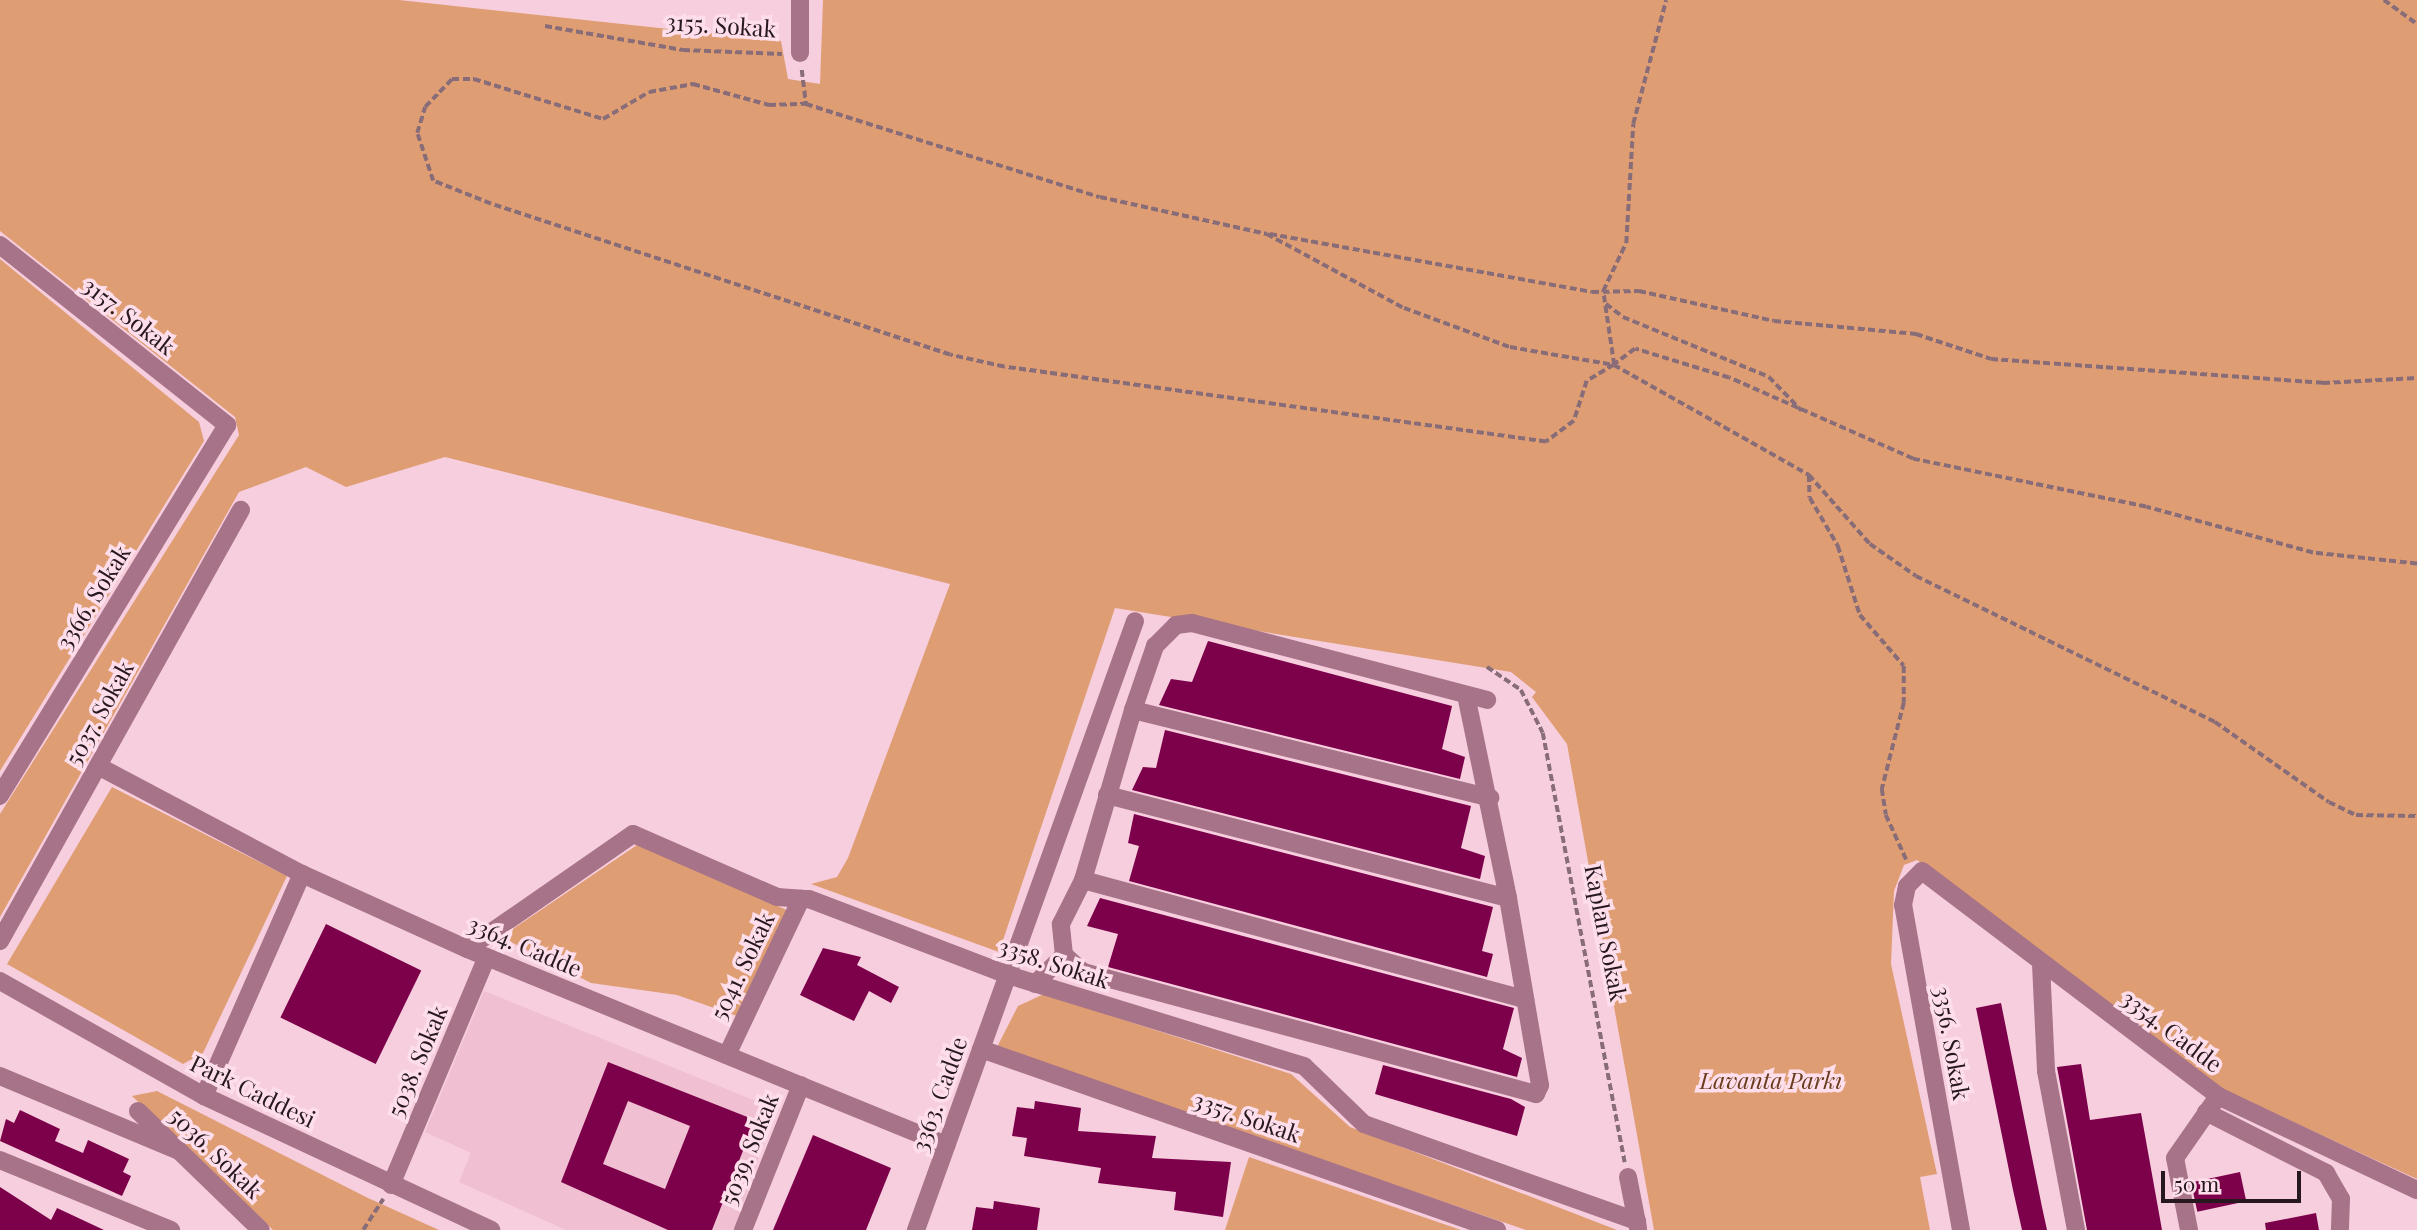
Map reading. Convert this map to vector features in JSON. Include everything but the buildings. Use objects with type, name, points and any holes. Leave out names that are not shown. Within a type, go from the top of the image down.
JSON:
[{"type":"street","name":"3155. Sokak","points":[[800,0],[800,52]]},
{"type":"street","name":"3157. Sokak","points":[[0,245],[228,425]]},
{"type":"street","name":"3366. Sokak","points":[[0,796],[228,425]]},
{"type":"street","name":"5037. Sokak","points":[[0,941],[240,510]]},
{"type":"street","name":"3363. Cadde","points":[[916,1230],[1136,621]]},
{"type":"street","points":[[1466,695],[1490,798],[1540,1085],[1527,1095],[1083,972],[1064,956],[1061,924],[1083,880],[1133,710],[1155,646],[1176,625],[1192,624],[1466,695],[1487,701]]},
{"type":"street","points":[[1133,710],[1490,798]]},
{"type":"street","name":"3364. Cadde","points":[[98,766],[302,874],[467,949],[946,1145]]},
{"type":"street","points":[[1107,794],[1508,898]]},
{"type":"street","name":"3358. Sokak","points":[[467,949],[633,834],[777,897],[802,899],[1035,984],[1304,1066],[1363,1124],[1638,1226]]},
{"type":"street","name":"3354. Cadde","points":[[1918,873],[2218,1096],[2417,1190]]},
{"type":"street","name":"3356. Sokak","points":[[1918,873],[1903,905],[1961,1230]]},
{"type":"street","points":[[204,1096],[302,874]]},
{"type":"street","points":[[1083,880],[1525,999]]},
{"type":"street","name":"5041. Sokak","points":[[727,1055],[802,899]]},
{"type":"street","points":[[1035,984],[1064,956]]},
{"type":"street","name":"5038. Sokak","points":[[391,1185],[488,957]]},
{"type":"street","points":[[2040,964],[2046,1071],[2076,1230]]},
{"type":"street","name":"Park Caddesi","points":[[0,981],[204,1096],[491,1230]]},
{"type":"street","name":"3357. Sokak","points":[[981,1049],[1497,1230]]},
{"type":"street","points":[[0,1076],[177,1150]]},
{"type":"street","name":"5039. Sokak","points":[[743,1230],[801,1085]]},
{"type":"street","points":[[2189,1230],[2175,1158],[2218,1096]]},
{"type":"street","name":"5036. Sokak","points":[[138,1111],[261,1230]]},
{"type":"street","points":[[2206,1112],[2326,1173],[2341,1199],[2340,1230]]},
{"type":"street","points":[[0,1160],[171,1230]]},
{"type":"street","points":[[1628,1177],[1638,1226]]},
{"type":"path","points":[[1614,365],[1603,291],[1626,243],[1633,124],[1667,0]]},
{"type":"path","points":[[2384,0],[2417,24]]},
{"type":"path","name":"3155. Sokak","points":[[545,26],[683,50],[800,52]]},
{"type":"path","points":[[800,52],[806,104]]},
{"type":"path","points":[[2417,378],[2323,383],[2003,360],[1916,334],[1860,325],[1823,328],[1639,291],[1603,291],[1267,234],[1100,197],[806,104],[769,106],[693,84],[671,85],[603,119],[474,79],[452,79],[425,107],[417,134],[433,181],[479,199],[950,355],[1004,367],[1546,442],[1574,421],[1587,381],[1635,349],[1729,378],[1913,458],[2146,506],[2313,553],[2417,565]]},
{"type":"path","points":[[1267,234],[1404,308],[1510,347],[1614,365],[1809,475],[1870,544],[1916,576],[2215,722],[2329,802],[2357,814],[2417,816]]},
{"type":"path","points":[[1604,303],[1623,317],[1769,377],[1803,412]]},
{"type":"path","points":[[1809,475],[1810,498],[1838,546],[1860,615],[1904,666],[1904,703],[1882,789],[1898,847],[1918,873]]},
{"type":"path","name":"Kaplan Sokak","points":[[1487,667],[1521,690],[1543,733],[1628,1177]]},
{"type":"path","points":[[363,1230],[391,1185]]},
{"type":"shaded area","points":[[484,991],[776,1109],[734,1230],[566,1230],[459,1182],[471,1153],[425,1132]]},
{"type":"green space","name":"Lavanta Parkı","points":[[0,0],[399,0],[781,41],[788,79],[820,84],[823,0],[2417,0],[2417,1179],[2215,1086],[1917,860],[1904,865],[1894,891],[1891,964],[1937,1174],[1920,1177],[1930,1230],[1654,1230],[1567,744],[1532,697],[1536,692],[1511,672],[1115,608],[999,952],[811,884],[837,877],[848,858],[950,584],[445,457],[346,487],[306,467],[239,492],[0,917],[0,814],[239,435],[235,417],[0,231]]},
{"type":"green space","points":[[0,259],[199,422],[204,441],[0,771]]},
{"type":"green space","points":[[112,787],[287,876],[203,1053],[183,1064],[7,964]]},
{"type":"green space","points":[[637,845],[789,911],[737,1016],[677,995],[591,983],[501,937]]},
{"type":"green space","points":[[1044,994],[1291,1074],[1350,1127],[1617,1230],[1526,1230],[996,1049],[1018,1006]]},
{"type":"green space","points":[[157,1091],[368,1198],[439,1230],[273,1230],[132,1096]]},
{"type":"green space","points":[[1249,1157],[1461,1230],[1225,1230]]}]
